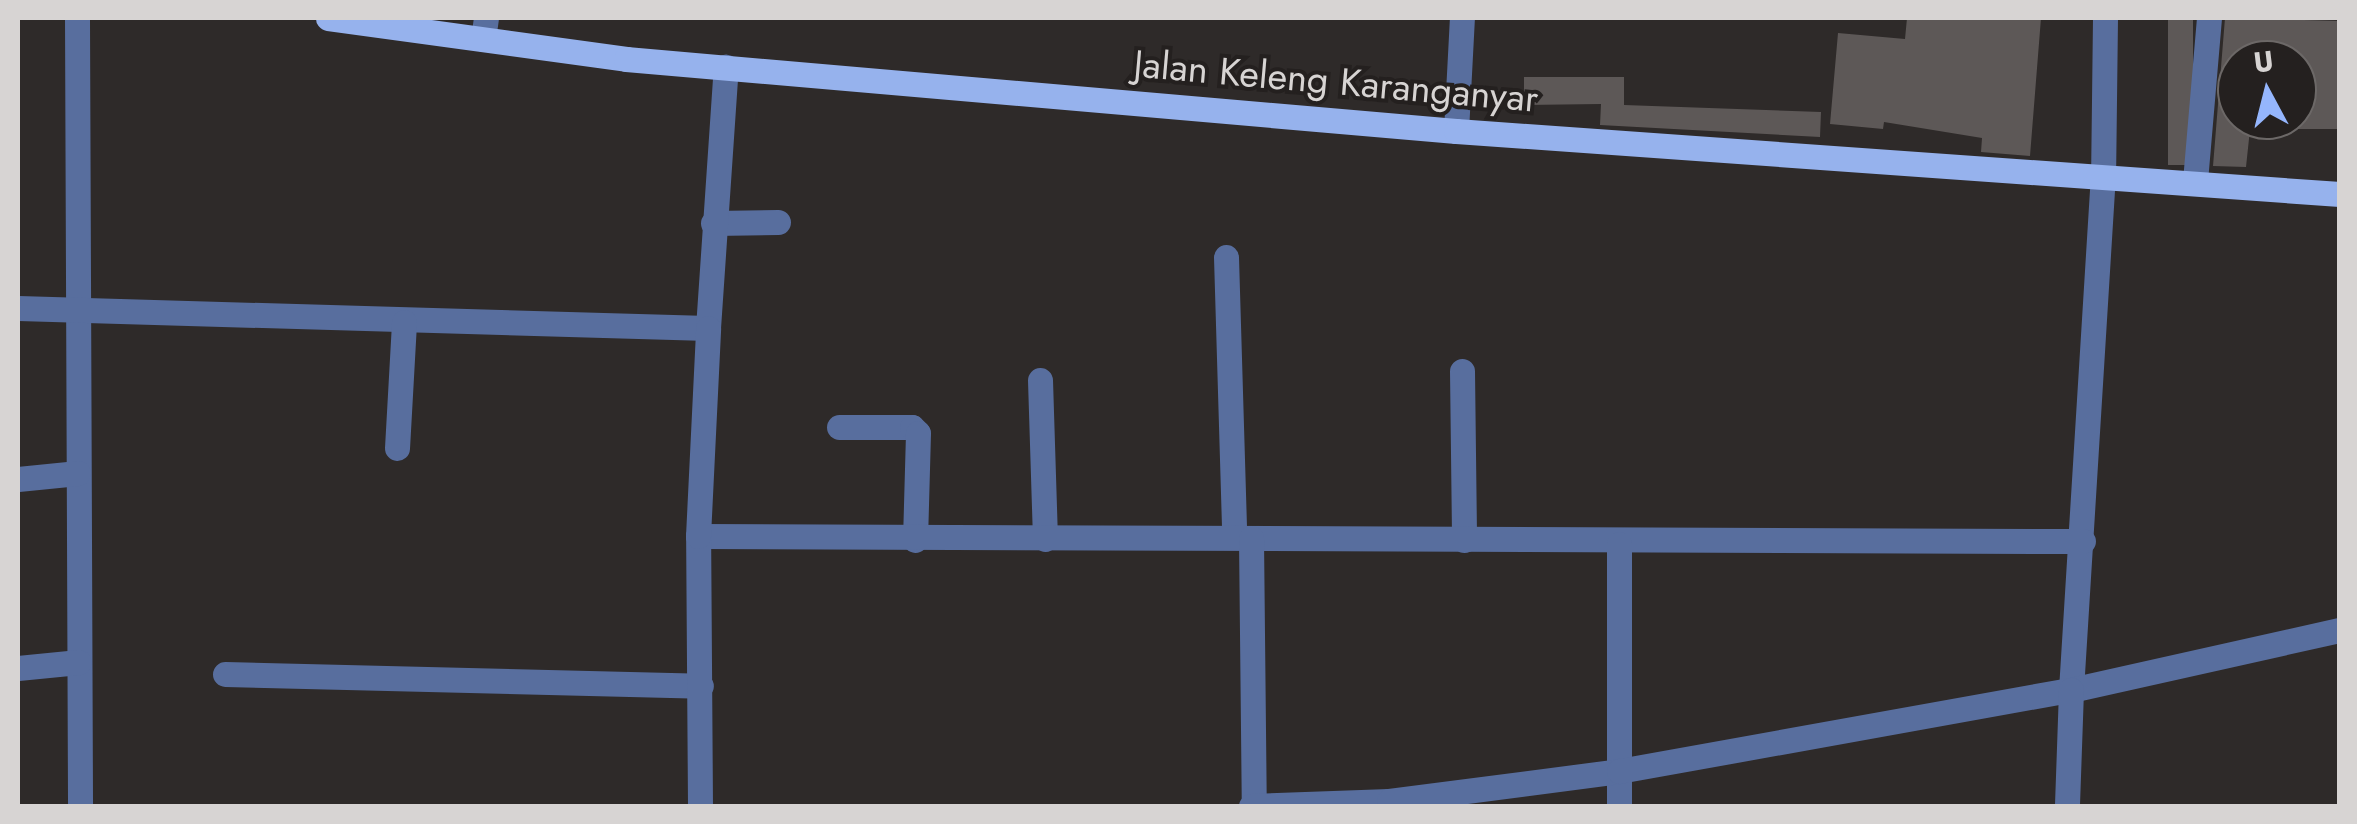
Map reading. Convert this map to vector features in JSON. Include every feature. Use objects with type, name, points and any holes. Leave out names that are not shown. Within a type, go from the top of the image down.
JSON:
[{"type":"main road","name":"Jalan Keleng Karanganyar","points":[[328,18],[485,28],[726,67],[1456,131],[2104,174],[2340,194]]},
{"type":"street","points":[[78,18],[80,806]]},
{"type":"street","points":[[1456,131],[1462,18]]},
{"type":"street","points":[[2067,806],[2104,174],[2105,18]]},
{"type":"street","points":[[2195,181],[2209,18]]},
{"type":"street","points":[[700,806],[698,536],[713,223],[726,67]]},
{"type":"street","points":[[713,223],[778,222]]},
{"type":"street","points":[[1226,256],[1252,806],[1390,800],[1619,772],[2071,690],[2340,630]]},
{"type":"street","points":[[18,308],[708,328]]},
{"type":"street","points":[[397,448],[404,322]]},
{"type":"street","points":[[1462,371],[1464,540]]},
{"type":"street","points":[[1040,380],[1044,539]]},
{"type":"street","points":[[839,426],[912,427],[918,433],[915,540]]},
{"type":"street","points":[[18,479],[78,473]]},
{"type":"street","points":[[698,536],[915,540],[1242,536],[1618,544],[2083,541]]},
{"type":"street","points":[[1618,544],[1619,806]]},
{"type":"street","points":[[18,668],[78,662]]},
{"type":"street","points":[[225,674],[701,686]]},
{"type":"building","points":[[1907,18],[2041,18],[2030,156],[1981,152],[1982,138],[1884,122],[1883,129],[1830,124],[1838,33],[1905,39]]},
{"type":"building","points":[[2168,18],[2193,18],[2193,165],[2168,165]]},
{"type":"building","points":[[2225,18],[2340,21],[2340,129],[2317,129],[2317,40],[2223,40]]},
{"type":"building","points":[[1524,77],[1624,77],[1624,105],[1821,112],[1820,137],[1600,125],[1601,104],[1524,105]]},
{"type":"building","points":[[2217,117],[2217,140],[2249,140],[2246,167],[2213,166]]}]
